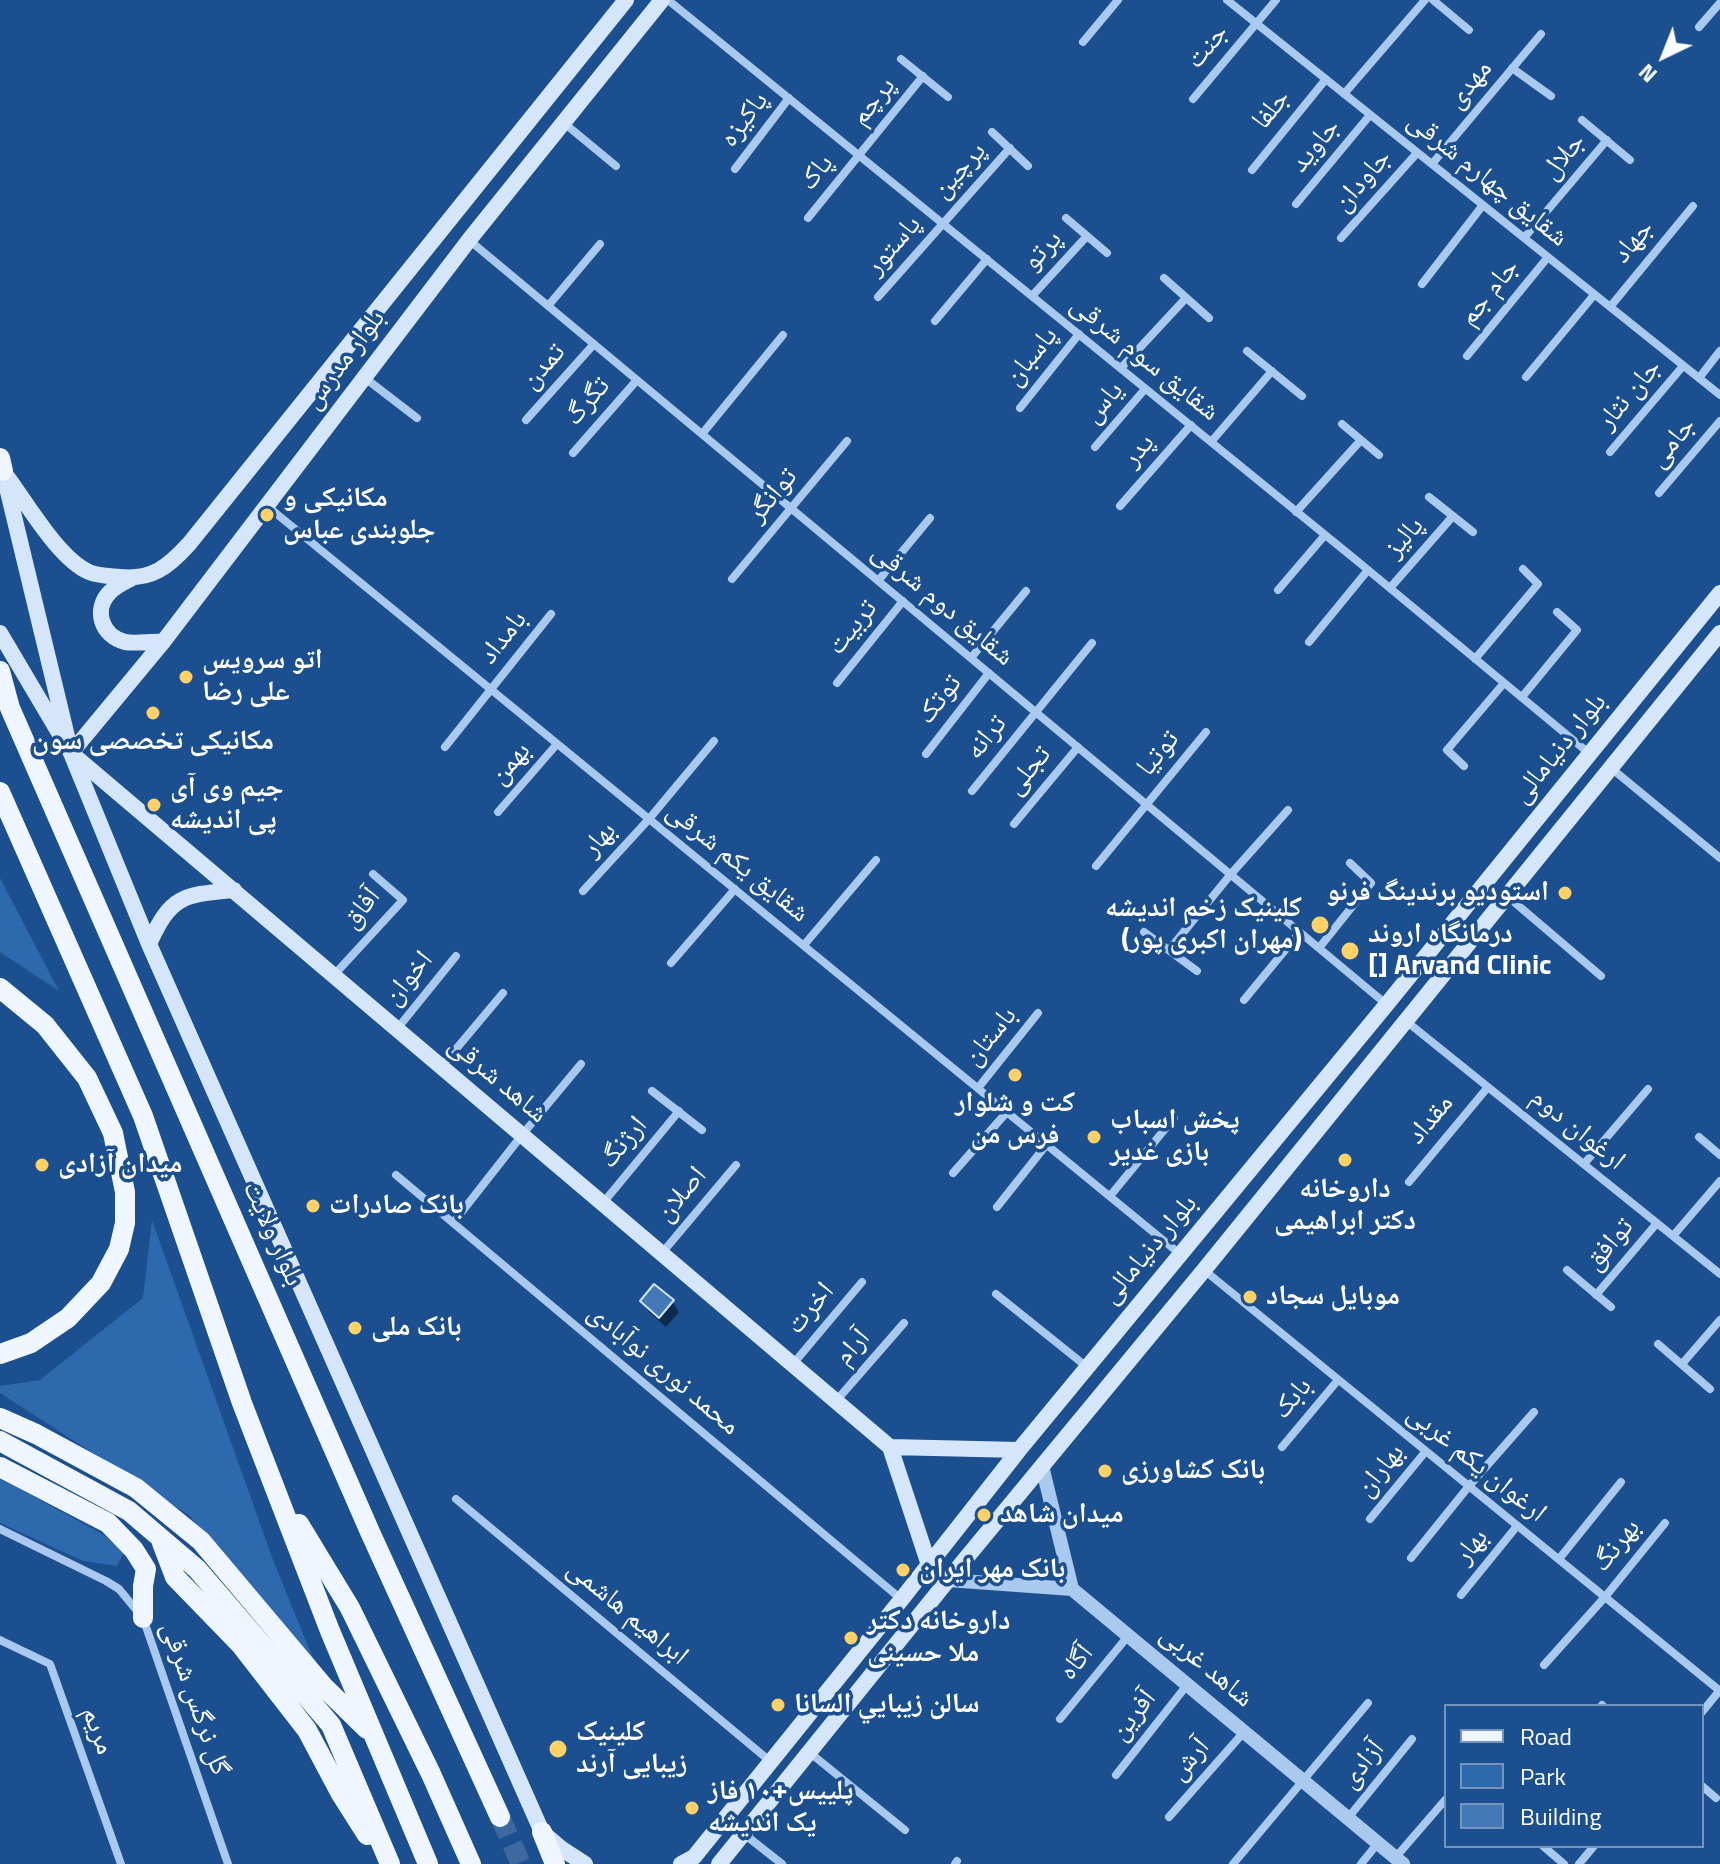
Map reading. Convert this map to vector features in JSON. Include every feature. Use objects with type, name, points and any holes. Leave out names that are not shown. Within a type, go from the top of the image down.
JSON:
[{"type":"main road","name":"بلوار مدرس","points":[[132,578],[163,569],[189,544],[626,0]]},
{"type":"main road","name":"بلوار مدرس","points":[[71,753],[163,642],[469,240],[662,0]]},
{"type":"main road","points":[[2,465],[44,528],[75,564],[91,573],[132,578]]},
{"type":"main road","points":[[2,465],[71,753]]},
{"type":"main road","points":[[132,578],[111,591],[102,604],[102,625],[112,637],[126,642],[163,642]]},
{"type":"main road","name":"بلوار دنیامالی","points":[[681,1864],[694,1857],[1019,1450],[1387,1004],[1720,593]]},
{"type":"main road","points":[[0,633],[71,753]]},
{"type":"main road","name":"بلوار دنیامالی","points":[[719,1864],[1720,633]]},
{"type":"main road","name":"بلوار ولایت","points":[[0,671],[10,708],[370,1532],[500,1817]]},
{"type":"main road","name":"شاهد شرقی","points":[[71,753],[890,1447]]},
{"type":"main road","name":"بلوار ولایت","points":[[71,753],[149,944],[542,1832]]},
{"type":"main road","points":[[2,798],[143,1116],[242,1403],[330,1631],[428,1864]]},
{"type":"main road","points":[[149,944],[160,920],[178,901],[197,894],[234,890]]},
{"type":"main road","points":[[0,988],[45,1025],[87,1078],[113,1133],[125,1192],[125,1223],[119,1249],[101,1283],[68,1318],[31,1343],[0,1354]]},
{"type":"main road","points":[[0,1418],[136,1488],[201,1541],[324,1687],[375,1737]]},
{"type":"main road","points":[[0,1441],[129,1511],[197,1569],[331,1725],[388,1864]]},
{"type":"main road","points":[[929,1565],[890,1447],[1019,1450]]},
{"type":"main road","points":[[0,1467],[108,1523],[134,1550],[146,1569],[143,1618]]},
{"type":"main road","points":[[272,1480],[350,1608],[471,1864]]},
{"type":"main road","points":[[542,1832],[555,1864]]},
{"type":"main road","points":[[542,1832],[585,1864]]},
{"type":"street","name":"شقایق سوم شرقی","points":[[668,0],[1590,754]]},
{"type":"street","points":[[1083,42],[1118,0]]},
{"type":"street","name":"شقایق چهارم شرقی","points":[[1227,0],[1720,395]]},
{"type":"street","name":"جنت","points":[[1193,99],[1276,0]]},
{"type":"street","points":[[1344,94],[1425,0]]},
{"type":"street","points":[[1433,0],[1469,30]]},
{"type":"street","points":[[1699,27],[1720,3]]},
{"type":"street","name":"مهدی","points":[[1432,164],[1541,34]]},
{"type":"street","name":"پرچم","points":[[901,59],[948,97]]},
{"type":"street","points":[[1512,68],[1551,96]]},
{"type":"street","name":"پرچم","points":[[860,155],[923,76]]},
{"type":"street","name":"جلفا","points":[[1252,170],[1326,79]]},
{"type":"street","name":"پاکیزه","points":[[735,169],[789,98]]},
{"type":"street","name":"جاوید","points":[[1296,204],[1370,115]]},
{"type":"street","name":"جلال","points":[[1582,120],[1630,160]]},
{"type":"street","points":[[563,123],[616,166]]},
{"type":"street","name":"پرچین","points":[[992,132],[1028,166]]},
{"type":"street","name":"جلال","points":[[1524,238],[1607,140]]},
{"type":"street","name":"پرچین","points":[[943,224],[1010,148]]},
{"type":"street","name":"جاودان","points":[[1341,238],[1417,153]]},
{"type":"street","name":"پاک","points":[[808,218],[860,155]]},
{"type":"street","points":[[1422,284],[1483,205]]},
{"type":"street","name":"جهاد","points":[[1610,307],[1693,206]]},
{"type":"street","name":"پرتو","points":[[1066,218],[1107,253]]},
{"type":"street","name":"پاستور","points":[[878,297],[943,224]]},
{"type":"street","name":"پرتو","points":[[1032,296],[1087,236]]},
{"type":"street","name":"شقایق دوم شرقی","points":[[469,240],[1387,1004]]},
{"type":"street","points":[[548,306],[600,244]]},
{"type":"street","name":"جام جم","points":[[1467,356],[1548,257]]},
{"type":"street","points":[[935,321],[987,259]]},
{"type":"street","points":[[1164,278],[1209,318]]},
{"type":"street","points":[[1526,377],[1594,295]]},
{"type":"street","points":[[1121,368],[1186,298]]},
{"type":"street","name":"پاسبان","points":[[1020,408],[1079,334]]},
{"type":"street","points":[[702,434],[783,335]]},
{"type":"street","name":"تمدن","points":[[526,420],[594,344]]},
{"type":"street","points":[[1247,351],[1302,396]]},
{"type":"street","points":[[1699,378],[1720,351]]},
{"type":"street","name":"جان نثار","points":[[1610,452],[1683,366]]},
{"type":"street","points":[[1211,442],[1272,371]]},
{"type":"street","points":[[364,378],[417,418]]},
{"type":"street","name":"تگرگ","points":[[573,453],[637,380]]},
{"type":"street","name":"یاس","points":[[1095,447],[1145,389]]},
{"type":"street","name":"جامی","points":[[1659,493],[1720,421]]},
{"type":"street","points":[[1342,424],[1379,455]]},
{"type":"street","name":"پدر","points":[[1120,506],[1191,425]]},
{"type":"street","points":[[1296,512],[1361,440]]},
{"type":"street","name":"توانگر","points":[[732,579],[847,441]]},
{"type":"street","name":"پالیز","points":[[1429,497],[1473,532]]},
{"type":"street","name":"شقایق یکم شرقی","points":[[267,506],[1180,1254]]},
{"type":"street","name":"پالیز","points":[[1390,588],[1453,516]]},
{"type":"street","points":[[878,581],[930,518]]},
{"type":"street","points":[[1278,590],[1325,535]]},
{"type":"street","points":[[1475,659],[1538,584],[1523,569]]},
{"type":"street","points":[[1309,642],[1368,570]]},
{"type":"street","points":[[971,658],[1026,591]]},
{"type":"street","name":"تربیت","points":[[837,683],[903,601]]},
{"type":"street","points":[[1522,697],[1577,630],[1557,612]]},
{"type":"street","name":"بامداد","points":[[445,747],[551,614]]},
{"type":"street","name":"ترانه","points":[[972,791],[1092,643]]},
{"type":"street","name":"توتک","points":[[926,754],[989,673]]},
{"type":"street","points":[[1464,766],[1447,750],[1504,683]]},
{"type":"street","name":"توتیا","points":[[1096,866],[1206,732]]},
{"type":"street","name":"بهار","points":[[583,891],[714,741]]},
{"type":"street","name":"بهمن","points":[[498,812],[557,744]]},
{"type":"street","name":"تجلی","points":[[1014,824],[1078,747]]},
{"type":"street","points":[[1611,768],[1720,858]]},
{"type":"street","points":[[1169,950],[1288,810]]},
{"type":"street","points":[[804,945],[876,860]]},
{"type":"street","points":[[1319,948],[1371,883],[1350,863]]},
{"type":"street","name":"آفاق","points":[[334,975],[403,900],[373,874]]},
{"type":"street","points":[[671,963],[735,889]]},
{"type":"street","points":[[1507,896],[1601,976]]},
{"type":"street","points":[[1144,932],[1197,971]]},
{"type":"street","points":[[1244,1000],[1300,932]]},
{"type":"street","name":"اخوان","points":[[397,1029],[456,956]]},
{"type":"street","points":[[441,1067],[503,993]]},
{"type":"street","name":"باستان","points":[[978,1088],[1038,1013]]},
{"type":"street","name":"ارغوان دوم","points":[[1406,1021],[1720,1274]]},
{"type":"street","points":[[453,1223],[581,1064]]},
{"type":"street","name":"مقداد","points":[[1409,1182],[1488,1087]]},
{"type":"street","points":[[1584,1164],[1648,1089]]},
{"type":"street","points":[[652,1091],[702,1130]]},
{"type":"street","name":"ارژنگ","points":[[602,1203],[679,1111]]},
{"type":"street","points":[[953,1173],[1007,1112]]},
{"type":"street","points":[[1110,1196],[1174,1118]]},
{"type":"street","points":[[1699,1137],[1720,1155]]},
{"type":"street","points":[[997,1207],[1047,1144]]},
{"type":"street","name":"اصلان","points":[[662,1253],[736,1165]]},
{"type":"street","name":"محمد نوری نوآبادی","points":[[396,1175],[901,1600]]},
{"type":"street","points":[[1673,1236],[1720,1181]]},
{"type":"street","name":"توافق","points":[[1596,1295],[1657,1223]]},
{"type":"street","name":"ارغوان یکم غربی","points":[[1204,1270],[1720,1690]]},
{"type":"street","points":[[1567,1270],[1611,1307]]},
{"type":"street","name":"اخرت","points":[[793,1365],[862,1282]]},
{"type":"street","points":[[996,1294],[1087,1367]]},
{"type":"street","points":[[1682,1364],[1720,1320]]},
{"type":"street","name":"آرام","points":[[836,1401],[904,1323]]},
{"type":"street","points":[[1658,1344],[1710,1389]]},
{"type":"street","name":"بابک","points":[[1282,1447],[1338,1380]]},
{"type":"street","points":[[1411,1558],[1534,1412]]},
{"type":"street","name":"بهاران","points":[[1370,1519],[1426,1451]]},
{"type":"street","points":[[948,1580],[1072,1589],[1042,1466]]},
{"type":"street","points":[[1559,1559],[1621,1482]]},
{"type":"street","name":"ابراهیم هاشمی","points":[[456,1499],[771,1762]]},
{"type":"street","name":"بهرنگ","points":[[1544,1665],[1665,1523]]},
{"type":"street","name":"بهار","points":[[1461,1595],[1517,1526]]},
{"type":"street","name":"گل نرگس شرقی","points":[[0,1529],[119,1589],[143,1618],[228,1864]]},
{"type":"street","name":"شاهد غربی","points":[[1072,1589],[1399,1861]]},
{"type":"street","name":"آگاه","points":[[1060,1719],[1128,1636]]},
{"type":"street","name":"مریم","points":[[0,1640],[50,1664],[121,1864]]},
{"type":"street","name":"آفرین","points":[[1116,1775],[1187,1685]]},
{"type":"street","points":[[1704,1710],[1720,1690]]},
{"type":"street","points":[[1233,1864],[1368,1703]]},
{"type":"street","name":"آرش","points":[[1169,1817],[1244,1732]]},
{"type":"street","name":"آزادی","points":[[1348,1818],[1412,1739]]},
{"type":"street","points":[[809,1752],[905,1830]]},
{"type":"street","points":[[1704,1788],[1716,1798]]},
{"type":"street","points":[[1399,1861],[1444,1802]]},
{"type":"street","points":[[744,1834],[782,1864]]},
{"type":"street","points":[[1361,1864],[1378,1843]]},
{"type":"street","points":[[1545,1848],[1564,1864]]},
{"type":"street","points":[[1579,1864],[1592,1848]]},
{"type":"green space","points":[[0,878],[59,991],[0,952]]},
{"type":"green space","points":[[152,1220],[273,1560],[320,1675],[277,1632],[190,1516],[0,1393],[0,1386],[40,1380],[143,1298]]},
{"type":"green space","points":[[0,1478],[104,1535],[124,1552],[117,1566],[83,1561],[0,1523]]},
{"type":"building","points":[[654,1284],[674,1300],[659,1318],[640,1301]]},
{"type":"tunnel","points":[[500,1817],[521,1864]]},
{"type":"place","name":"مکانیکی و جلوبندی عباس","points":[[267,515]]},
{"type":"place","name":"اتو سرویس علی رضا","points":[[186,677]]},
{"type":"place","name":"مکانیکی تخصصی سون","points":[[153,713]]},
{"type":"place","name":"جیم وی آی پی اندیشه","points":[[154,805]]},
{"type":"place","name":"استودیو برندینگ فرنو","points":[[1565,893]]},
{"type":"place","name":"کلینیک زخم اندیشه (مهران اکبری پور)","points":[[1320,925]]},
{"type":"place","name":"درمانگاه اروند [] Arvand Clinic","points":[[1350,951]]},
{"type":"place","name":"کت و شلوار فرس من","points":[[1015,1075]]},
{"type":"place","name":"پخش اسباب بازی غدیر","points":[[1094,1137]]},
{"type":"place","name":"داروخانه دکتر ابراهیمی","points":[[1345,1160]]},
{"type":"place","name":"میدان آزادی","points":[[42,1165]]},
{"type":"place","name":"بانک صادرات","points":[[313,1206]]},
{"type":"place","name":"موبایل سجاد","points":[[1250,1297]]},
{"type":"place","name":"بانک ملی","points":[[355,1328]]},
{"type":"place","name":"بانک کشاورزی","points":[[1105,1471]]},
{"type":"place","name":"میدان شاهد","points":[[984,1515]]},
{"type":"place","name":"بانک مهر ایران","points":[[903,1570]]},
{"type":"place","name":"داروخانه دکتر ملا حسینی","points":[[851,1638]]},
{"type":"place","name":"سالن زيبايي السانا","points":[[778,1705]]},
{"type":"place","name":"کلینیک زیبایی آرند","points":[[558,1749]]},
{"type":"place","name":"پلییس+١٠ فاز یک اندیشه","points":[[692,1808]]}]
